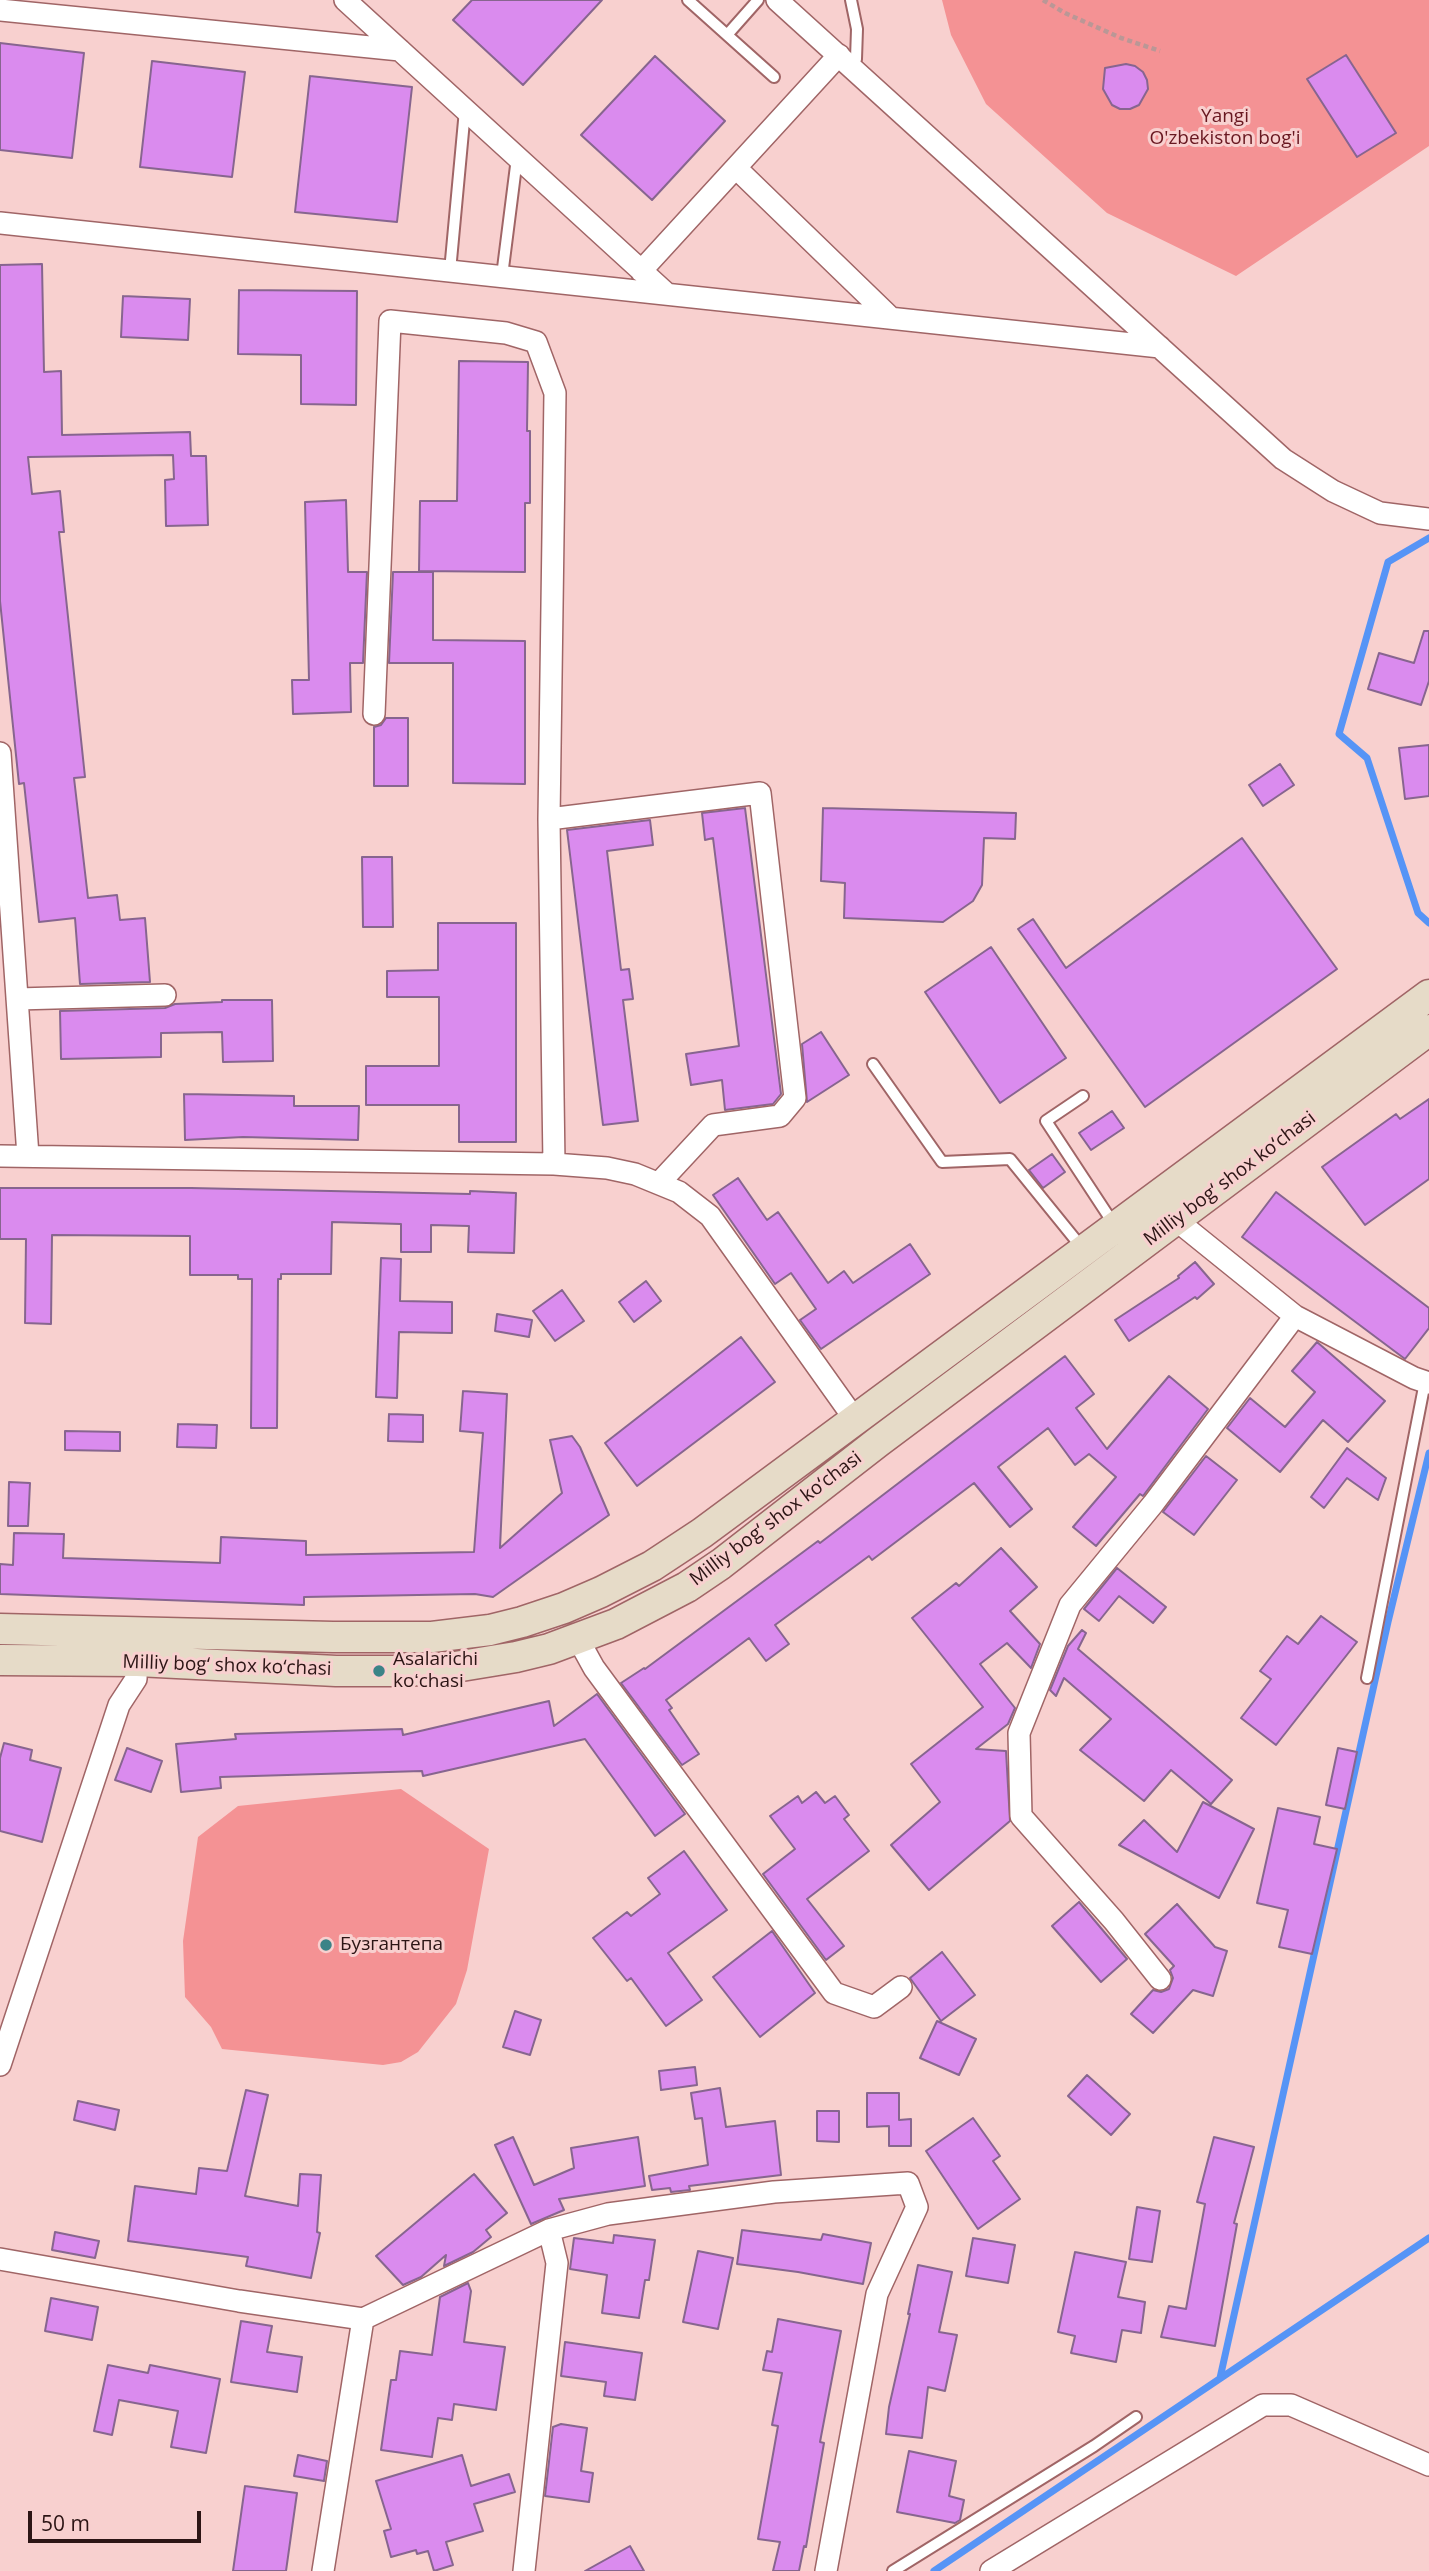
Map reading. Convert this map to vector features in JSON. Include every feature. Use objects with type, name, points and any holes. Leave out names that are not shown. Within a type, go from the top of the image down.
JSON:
[{"type":"main road","name":"Milliy bog‘ shox ko‘chasi","points":[[0,1629],[401,1638],[462,1634],[522,1622],[564,1608],[652,1566],[702,1533],[1429,995]]},
{"type":"main road","name":"Milliy bog‘ shox ko‘chasi","points":[[0,1660],[137,1661],[336,1671],[407,1671],[487,1663],[578,1640],[652,1606],[721,1564],[878,1441],[1429,1030]]},
{"type":"street","points":[[345,0],[667,294]]},
{"type":"street","points":[[777,0],[1283,458],[1332,491],[1380,513],[1429,519]]},
{"type":"street","points":[[0,10],[400,50]]},
{"type":"street","points":[[641,271],[845,60]]},
{"type":"street","points":[[737,169],[891,318]]},
{"type":"street","points":[[0,223],[1160,346]]},
{"type":"street","points":[[374,714],[390,321],[506,333],[536,342],[555,393],[549,819],[554,1164]]},
{"type":"street","points":[[0,753],[28,1156]]},
{"type":"street","points":[[549,819],[760,793],[795,1098],[780,1116],[713,1125],[660,1182]]},
{"type":"street","points":[[17,999],[165,995]]},
{"type":"street","points":[[0,1156],[554,1164],[607,1168],[660,1182],[695,1203],[710,1216],[856,1421]]},
{"type":"street","points":[[1176,1220],[1295,1315],[1414,1378],[1427,1382]]},
{"type":"street","points":[[1160,1979],[1114,1921],[1021,1816],[1019,1733],[1070,1605],[1153,1504],[1295,1315]]},
{"type":"street","points":[[0,2065],[118,1705],[136,1679],[138,1632]]},
{"type":"street","points":[[578,1640],[594,1668],[834,1993],[874,2007],[901,1987]]},
{"type":"street","points":[[0,2259],[239,2301],[363,2319],[549,2230],[608,2214],[747,2196],[908,2183],[917,2207],[877,2294],[826,2571]]},
{"type":"street","points":[[524,2571],[557,2263],[549,2230]]},
{"type":"street","points":[[323,2571],[363,2319]]},
{"type":"street","points":[[991,2571],[1263,2405],[1291,2405],[1429,2465]]},
{"type":"lane","points":[[688,0],[774,77]]},
{"type":"lane","points":[[727,35],[758,0]]},
{"type":"lane","points":[[845,60],[856,59],[857,29],[851,0]]},
{"type":"lane","points":[[450,271],[465,110]]},
{"type":"lane","points":[[502,276],[517,157]]},
{"type":"lane","points":[[873,1064],[942,1162],[1010,1160],[1085,1251]]},
{"type":"lane","points":[[1083,1096],[1045,1121],[1116,1228]]},
{"type":"lane","points":[[1367,1678],[1427,1382]]},
{"type":"lane","points":[[893,2571],[1136,2417]]},
{"type":"path","points":[[1043,0],[1121,38],[1160,51]]},
{"type":"green space","name":"Yangi O'zbekiston bog'i","points":[[942,0],[1429,0],[1429,146],[1236,276],[1107,213],[986,104],[951,35]]},
{"type":"green space","points":[[401,1789],[489,1849],[467,1970],[456,2004],[418,2052],[401,2062],[383,2065],[222,2049],[211,2027],[185,1997],[183,1941],[198,1837],[238,1806]]},
{"type":"building","points":[[472,0],[602,0],[523,85],[453,20]]},
{"type":"building","points":[[0,43],[84,53],[72,158],[0,150]]},
{"type":"building","points":[[1346,55],[1396,133],[1357,157],[1307,79]]},
{"type":"building","points":[[655,56],[725,121],[652,200],[581,135]]},
{"type":"building","points":[[152,61],[245,72],[232,177],[140,167]]},
{"type":"building","points":[[1126,64],[1143,72],[1148,89],[1139,105],[1120,109],[1112,105],[1103,89],[1105,68]]},
{"type":"building","points":[[310,76],[412,87],[397,222],[295,212]]},
{"type":"building","points":[[42,264],[44,372],[61,371],[62,435],[190,432],[191,456],[206,456],[208,525],[166,526],[165,480],[174,479],[173,455],[28,457],[32,494],[60,491],[64,532],[59,532],[85,777],[74,778],[88,898],[117,895],[120,920],[145,918],[150,982],[80,984],[75,918],[39,922],[24,783],[19,784],[0,601],[0,265]]},
{"type":"building","points":[[239,290],[357,291],[356,405],[301,404],[301,355],[238,354]]},
{"type":"building","points":[[123,296],[190,299],[188,340],[121,337]]},
{"type":"building","points":[[459,361],[528,362],[530,503],[525,503],[525,572],[419,571],[420,501],[457,501]]},
{"type":"building","points":[[346,500],[348,572],[367,572],[363,663],[350,663],[351,712],[293,714],[292,680],[309,680],[305,502]]},
{"type":"building","points":[[393,572],[433,572],[433,640],[525,641],[525,784],[453,783],[453,663],[389,663]]},
{"type":"building","points":[[1424,631],[1429,631],[1429,681],[1421,705],[1368,689],[1379,653],[1414,663]]},
{"type":"building","points":[[386,718],[408,718],[408,786],[374,786],[374,727],[381,725]]},
{"type":"building","points":[[1429,745],[1429,796],[1405,799],[1399,748]]},
{"type":"building","points":[[1280,764],[1294,785],[1263,806],[1249,785]]},
{"type":"building","points":[[745,808],[781,1094],[773,1104],[725,1110],[722,1080],[691,1085],[686,1054],[739,1046],[713,838],[705,840],[702,813]]},
{"type":"building","points":[[823,808],[1016,813],[1015,839],[984,838],[982,885],[973,901],[943,922],[844,918],[845,883],[821,881]]},
{"type":"building","points":[[650,820],[653,845],[607,851],[621,970],[629,969],[633,999],[623,1000],[638,1121],[603,1125],[567,830]]},
{"type":"building","points":[[1242,838],[1337,969],[1145,1107],[1018,929],[1033,919],[1066,968]]},
{"type":"building","points":[[362,857],[392,857],[393,927],[363,927]]},
{"type":"building","points":[[438,923],[516,923],[516,1142],[459,1142],[459,1105],[366,1105],[366,1066],[439,1066],[439,997],[387,997],[387,971],[438,970]]},
{"type":"building","points":[[991,947],[1066,1058],[1000,1103],[925,992]]},
{"type":"building","points":[[272,1000],[273,1061],[223,1062],[222,1032],[161,1033],[161,1057],[61,1059],[60,1011],[165,1008],[175,1004]]},
{"type":"building","points":[[821,1032],[849,1075],[807,1102],[802,1044]]},
{"type":"building","points":[[184,1094],[294,1096],[294,1106],[359,1106],[358,1140],[243,1137],[185,1140]]},
{"type":"building","points":[[1429,1099],[1429,1179],[1365,1225],[1322,1167],[1396,1114],[1400,1119]]},
{"type":"building","points":[[1112,1111],[1124,1128],[1091,1150],[1079,1133]]},
{"type":"building","points":[[1052,1154],[1065,1172],[1043,1188],[1029,1170]]},
{"type":"building","points":[[738,1178],[767,1220],[778,1212],[828,1283],[844,1271],[853,1283],[910,1244],[930,1274],[821,1349],[800,1320],[816,1309],[791,1273],[775,1284],[713,1195]]},
{"type":"building","points":[[0,1188],[516,1193],[514,1253],[468,1252],[469,1226],[431,1225],[431,1252],[401,1252],[401,1224],[332,1222],[331,1274],[281,1274],[281,1279],[278,1279],[277,1428],[251,1428],[252,1279],[238,1279],[238,1275],[190,1275],[190,1236],[52,1235],[51,1324],[25,1323],[26,1239],[0,1239]]},
{"type":"building","points":[[1276,1192],[1429,1308],[1429,1328],[1405,1359],[1242,1237]]},
{"type":"building","points":[[381,1258],[401,1259],[400,1301],[452,1302],[452,1333],[399,1332],[397,1398],[376,1397]]},
{"type":"building","points":[[1195,1262],[1214,1284],[1197,1299],[1195,1297],[1129,1341],[1115,1320],[1179,1278],[1178,1276]]},
{"type":"building","points":[[646,1281],[661,1301],[634,1322],[619,1302]]},
{"type":"building","points":[[562,1290],[584,1321],[555,1341],[533,1311]]},
{"type":"building","points":[[497,1314],[532,1320],[529,1337],[495,1331]]},
{"type":"building","points":[[741,1337],[775,1382],[637,1486],[605,1443]]},
{"type":"building","points":[[1317,1342],[1385,1401],[1348,1442],[1323,1420],[1280,1472],[1227,1428],[1250,1398],[1285,1427],[1315,1392],[1292,1371]]},
{"type":"building","points":[[1065,1356],[1094,1394],[1076,1408],[1107,1449],[1169,1376],[1208,1409],[1143,1496],[1140,1494],[1096,1546],[1073,1527],[1116,1477],[1089,1454],[1075,1465],[1048,1428],[998,1467],[1032,1509],[1010,1527],[974,1483],[872,1560],[869,1556],[775,1625],[789,1644],[766,1661],[749,1638],[666,1700],[672,1708],[669,1710],[699,1754],[682,1765],[621,1683],[645,1669],[818,1541],[820,1543]]},
{"type":"building","points":[[463,1391],[507,1394],[500,1548],[562,1493],[550,1440],[572,1436],[580,1447],[609,1515],[493,1597],[475,1594],[304,1597],[304,1605],[0,1594],[0,1564],[13,1565],[14,1533],[64,1534],[63,1558],[220,1563],[221,1537],[306,1541],[306,1555],[474,1552],[483,1433],[460,1431]]},
{"type":"building","points":[[389,1414],[423,1415],[423,1442],[388,1441]]},
{"type":"building","points":[[178,1424],[217,1425],[216,1448],[177,1447]]},
{"type":"building","points":[[65,1431],[120,1432],[120,1451],[65,1450]]},
{"type":"building","points":[[1347,1448],[1386,1478],[1378,1500],[1347,1478],[1324,1508],[1311,1497]]},
{"type":"building","points":[[1206,1456],[1237,1480],[1194,1535],[1163,1512]]},
{"type":"building","points":[[9,1482],[30,1483],[28,1526],[8,1526]]},
{"type":"building","points":[[1001,1548],[1037,1587],[1010,1611],[1040,1644],[1031,1668],[1007,1643],[980,1664],[1015,1708],[1008,1724],[976,1749],[1006,1751],[1010,1821],[929,1890],[891,1845],[940,1802],[911,1764],[983,1707],[912,1618],[956,1583],[959,1586]]},
{"type":"building","points":[[1117,1568],[1166,1607],[1153,1623],[1119,1596],[1099,1621],[1084,1609]]},
{"type":"building","points":[[1321,1616],[1357,1642],[1276,1745],[1241,1718],[1271,1679],[1260,1671],[1287,1636],[1298,1644]]},
{"type":"building","points":[[1082,1630],[1086,1633],[1078,1649],[1232,1780],[1211,1804],[1171,1770],[1144,1801],[1080,1750],[1111,1719],[1064,1678],[1056,1696],[1050,1690],[1068,1646]]},
{"type":"building","points":[[597,1694],[685,1814],[655,1836],[585,1739],[423,1776],[422,1771],[220,1777],[221,1788],[181,1792],[176,1744],[236,1739],[235,1734],[402,1729],[403,1735],[549,1701],[554,1726]]},
{"type":"building","points":[[4,1743],[32,1750],[30,1760],[61,1768],[42,1842],[0,1831],[0,1758]]},
{"type":"building","points":[[127,1748],[162,1761],[151,1792],[115,1780]]},
{"type":"building","points":[[1338,1748],[1357,1752],[1345,1809],[1326,1805]]},
{"type":"building","points":[[816,1792],[825,1803],[835,1796],[849,1815],[844,1819],[869,1851],[807,1899],[844,1946],[826,1960],[763,1874],[795,1849],[770,1816],[798,1796],[802,1803]]},
{"type":"building","points":[[1203,1802],[1254,1829],[1219,1898],[1119,1845],[1144,1820],[1177,1852]]},
{"type":"building","points":[[1278,1808],[1320,1817],[1314,1844],[1337,1849],[1312,1954],[1279,1947],[1288,1910],[1257,1903]]},
{"type":"building","points":[[684,1851],[727,1910],[668,1953],[702,2000],[666,2026],[631,1978],[627,1981],[593,1938],[627,1912],[631,1916],[660,1894],[648,1878]]},
{"type":"building","points":[[1079,1902],[1127,1959],[1101,1982],[1052,1926]]},
{"type":"building","points":[[1177,1904],[1215,1947],[1227,1951],[1213,1996],[1193,1990],[1153,2033],[1131,2014],[1153,1990],[1161,1992],[1169,1989],[1173,1978],[1170,1970],[1174,1966],[1145,1934]]},
{"type":"building","points":[[772,1931],[815,1993],[760,2037],[713,1977]]},
{"type":"building","points":[[942,1952],[975,1995],[941,2021],[910,1978]]},
{"type":"building","points":[[515,2011],[541,2020],[530,2055],[503,2047]]},
{"type":"building","points":[[937,2021],[976,2039],[959,2075],[920,2058]]},
{"type":"building","points":[[695,2067],[697,2085],[661,2090],[659,2071]]},
{"type":"building","points":[[1087,2075],[1130,2114],[1111,2135],[1068,2096]]},
{"type":"building","points":[[720,2088],[726,2127],[775,2121],[781,2175],[689,2186],[690,2190],[652,2190],[649,2176],[708,2165],[702,2118],[695,2119],[691,2093]]},
{"type":"building","points":[[246,2090],[268,2095],[245,2196],[298,2206],[300,2174],[321,2175],[317,2232],[320,2233],[311,2278],[246,2266],[248,2257],[128,2241],[135,2186],[196,2194],[199,2168],[227,2171]]},
{"type":"building","points":[[867,2093],[899,2093],[899,2120],[911,2119],[911,2146],[889,2146],[889,2126],[867,2127]]},
{"type":"building","points":[[78,2101],[119,2110],[115,2130],[74,2120]]},
{"type":"building","points":[[817,2111],[839,2111],[839,2142],[817,2141]]},
{"type":"building","points":[[973,2118],[1000,2156],[993,2161],[1020,2199],[978,2229],[926,2151]]},
{"type":"building","points":[[513,2137],[534,2185],[574,2168],[571,2148],[638,2137],[645,2186],[559,2199],[564,2210],[531,2224],[495,2145]]},
{"type":"building","points":[[1214,2137],[1254,2147],[1234,2223],[1237,2224],[1215,2346],[1161,2337],[1169,2306],[1186,2309],[1205,2204],[1197,2202]]},
{"type":"building","points":[[474,2174],[507,2213],[486,2230],[491,2237],[473,2252],[444,2266],[446,2255],[421,2277],[403,2285],[376,2256]]},
{"type":"building","points":[[1137,2207],[1160,2211],[1152,2262],[1129,2259]]},
{"type":"building","points":[[742,2230],[821,2240],[823,2234],[871,2243],[863,2284],[737,2264]]},
{"type":"building","points":[[55,2232],[99,2241],[95,2258],[52,2250]]},
{"type":"building","points":[[614,2235],[655,2240],[649,2280],[645,2280],[639,2318],[602,2313],[607,2275],[570,2269],[574,2238],[613,2243]]},
{"type":"building","points":[[973,2238],[1015,2245],[1008,2283],[966,2276]]},
{"type":"building","points":[[698,2251],[733,2258],[718,2329],[683,2322]]},
{"type":"building","points":[[1075,2252],[1126,2262],[1118,2297],[1145,2302],[1141,2333],[1122,2330],[1116,2362],[1071,2353],[1075,2336],[1058,2332]]},
{"type":"building","points":[[918,2265],[952,2272],[939,2332],[957,2335],[945,2391],[928,2387],[922,2438],[886,2434]]},
{"type":"building","points":[[468,2283],[471,2291],[464,2342],[505,2347],[496,2410],[454,2404],[452,2420],[438,2418],[432,2457],[381,2450],[391,2380],[396,2380],[400,2351],[432,2355],[440,2297]]},
{"type":"building","points":[[51,2298],[98,2307],[92,2340],[45,2331]]},
{"type":"building","points":[[778,2319],[841,2331],[820,2442],[824,2443],[806,2547],[804,2546],[799,2571],[773,2571],[780,2542],[758,2539],[778,2426],[772,2425],[782,2373],[763,2370],[767,2351],[772,2352]]},
{"type":"building","points":[[241,2321],[272,2326],[267,2352],[302,2357],[297,2392],[231,2382]]},
{"type":"building","points":[[565,2342],[642,2353],[635,2400],[604,2396],[606,2382],[561,2376]]},
{"type":"building","points":[[108,2365],[148,2373],[150,2365],[220,2379],[206,2453],[171,2447],[178,2411],[119,2400],[112,2435],[94,2431]]},
{"type":"building","points":[[561,2424],[587,2428],[581,2471],[593,2473],[589,2502],[545,2496],[553,2427]]},
{"type":"building","points":[[909,2451],[956,2461],[949,2496],[964,2500],[960,2520],[955,2523],[897,2512]]},
{"type":"building","points":[[298,2455],[327,2461],[324,2481],[294,2476]]},
{"type":"building","points":[[462,2455],[471,2486],[509,2474],[515,2492],[474,2504],[483,2531],[446,2542],[453,2565],[434,2571],[428,2551],[417,2554],[416,2550],[391,2557],[384,2531],[391,2529],[376,2481]]},
{"type":"building","points":[[245,2486],[297,2493],[286,2571],[233,2571]]},
{"type":"building","points":[[630,2546],[644,2571],[585,2571]]},
{"type":"waterway","points":[[1429,538],[1388,562],[1339,734],[1367,758],[1418,913],[1429,923]]},
{"type":"waterway","points":[[1220,2378],[1388,1622],[1429,1453]]},
{"type":"waterway","points":[[934,2571],[1429,2238]]},
{"type":"place","name":"Asalarichi koʻchasi","points":[[379,1671]]},
{"type":"place","name":"Бузгантепа","points":[[326,1945]]}]
